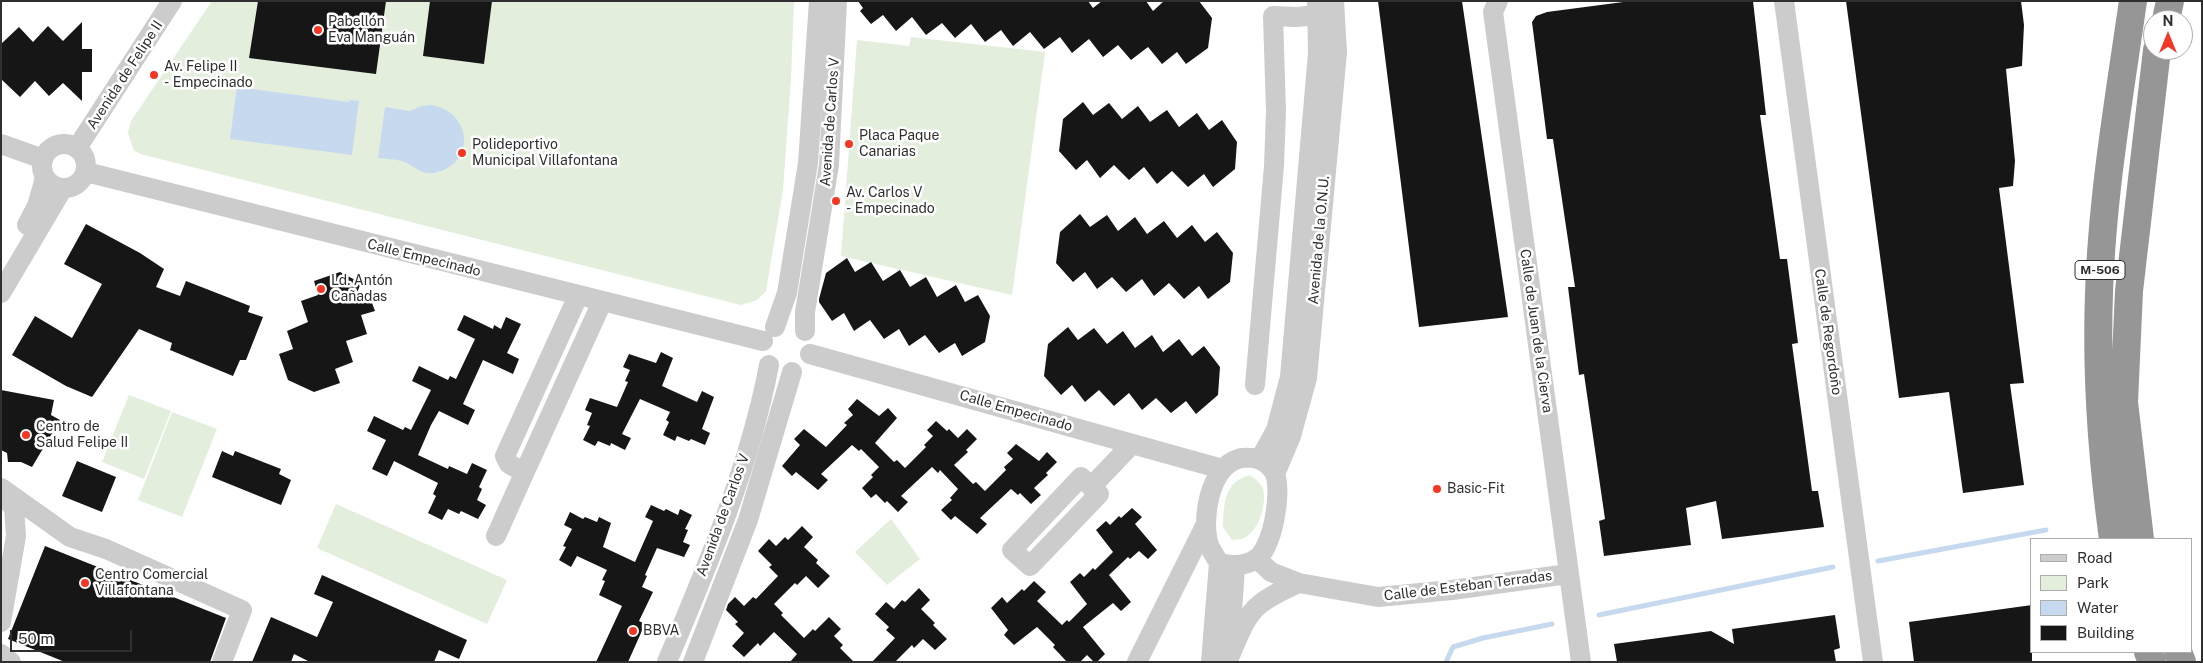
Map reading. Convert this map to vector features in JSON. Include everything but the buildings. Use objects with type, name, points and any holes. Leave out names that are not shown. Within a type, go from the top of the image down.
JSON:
[{"type":"highway","name":"M-506","points":[[2113,538],[2104,468],[2100,411],[2099,294],[2106,190],[2130,10]]},
{"type":"highway","name":"M-506","points":[[2140,538],[2124,402],[2129,291],[2157,60]]},
{"type":"street","name":"Avenida de Felipe II","points":[[77,148],[172,1]]},
{"type":"street","name":"Avenida de Carlos V","points":[[769,334],[787,293],[808,163],[819,1]]},
{"type":"street","name":"Avenida de Carlos V","points":[[806,331],[806,312],[829,165],[838,24],[837,1]]},
{"type":"street","name":"Avenida de la O.N.U.","points":[[1275,474],[1291,436],[1307,378],[1336,52],[1334,1]]},
{"type":"street","name":"Calle de Juan de la Cierva","points":[[1498,1],[1493,12],[1581,662]]},
{"type":"street","name":"Calle de Regordoño","points":[[1784,1],[1873,662]]},
{"type":"street","name":"Avenida de la O.N.U.","points":[[1255,385],[1274,166],[1276,111],[1273,16],[1296,18],[1318,8],[1318,53],[1290,377],[1276,430],[1260,459]]},
{"type":"street","points":[[1,144],[43,158]]},
{"type":"street","points":[[58,145],[71,145],[77,148],[85,158],[86,172],[77,184],[63,188],[50,184],[45,178],[42,165],[46,152],[58,145]]},
{"type":"street","name":"Calle Empecinado","points":[[86,172],[602,302],[769,334]]},
{"type":"street","points":[[1,269],[37,206],[45,178]]},
{"type":"street","points":[[1,293],[63,188]]},
{"type":"street","points":[[527,467],[520,470],[509,464],[505,456],[578,296]]},
{"type":"street","points":[[496,536],[602,302]]},
{"type":"street","points":[[786,324],[806,331],[811,346],[806,364],[792,372],[780,372],[769,365],[762,352],[769,334],[786,324]]},
{"type":"street","name":"Calle Empecinado","points":[[810,354],[1222,469]]},
{"type":"street","name":"Avenida de Carlos V","points":[[670,654],[727,513],[763,395],[769,365]]},
{"type":"street","name":"Avenida de Carlos V","points":[[697,660],[748,520],[792,372]]},
{"type":"street","points":[[1091,487],[1132,444]]},
{"type":"street","points":[[1223,661],[1227,565],[1210,546],[1206,524],[1209,496],[1222,469],[1238,459],[1260,459],[1267,463],[1275,474],[1276,515],[1269,541],[1257,559],[1227,565]]},
{"type":"street","points":[[1,488],[70,537],[106,549],[242,610],[222,662]]},
{"type":"street","points":[[1,493],[14,508],[16,536],[1,622]]},
{"type":"street","points":[[1136,662],[1206,524]]},
{"type":"street","name":"Calle de Esteban Terradas","points":[[1257,559],[1271,572],[1299,583],[1378,597],[1452,590],[1568,574]]},
{"type":"street","points":[[1223,661],[1247,616],[1264,600],[1299,583]]},
{"type":"street","points":[[1,654],[11,662]]},
{"type":"street","points":[[670,654],[697,660]]},
{"type":"green space","name":"Polideportivo Municipal Villafontana","points":[[212,1],[794,1],[791,79],[783,190],[766,291],[757,300],[741,305],[134,151],[128,133],[131,121]]},
{"type":"green space","points":[[911,37],[1045,52],[1012,295],[841,256],[857,40],[909,46]]},
{"type":"green space","points":[[129,395],[171,411],[144,479],[102,462]]},
{"type":"green space","points":[[172,412],[217,429],[182,517],[138,500]]},
{"type":"green space","points":[[1250,475],[1263,489],[1263,509],[1254,530],[1243,539],[1232,540],[1223,527],[1225,502],[1230,488],[1241,478]]},
{"type":"green space","points":[[336,504],[507,580],[487,624],[317,548]]},
{"type":"green space","points":[[891,519],[920,559],[887,585],[855,552]]},
{"type":"water","points":[[237,87],[349,102],[349,100],[359,101],[352,155],[230,139]]},
{"type":"water","points":[[432,105],[446,110],[456,118],[462,128],[463,150],[457,160],[448,168],[434,173],[424,173],[402,161],[378,158],[385,107],[410,111],[422,106]]},
{"type":"waterway","points":[[1878,561],[2046,530]]},
{"type":"waterway","points":[[1599,615],[1833,567]]},
{"type":"waterway","points":[[1446,662],[1453,647],[1483,638],[1552,624]]},
{"type":"place","name":"Pabellón Eva Manguán","points":[[318,30]]},
{"type":"place","name":"Av. Felipe II - Empecinado","points":[[154,75]]},
{"type":"place","name":"Placa Paque Canarias","points":[[849,144]]},
{"type":"place","name":"Polideportivo Municipal Villafontana","points":[[462,153]]},
{"type":"place","name":"Av. Carlos V - Empecinado","points":[[836,201]]},
{"type":"place","name":"Ld. Antón Cañadas","points":[[321,289]]},
{"type":"place","name":"Centro de Salud Felipe II","points":[[26,435]]},
{"type":"place","name":"Basic-Fit","points":[[1437,489]]},
{"type":"place","name":"Centro Comercial Villafontana","points":[[85,583]]},
{"type":"place","name":"BBVA","points":[[633,631]]}]
